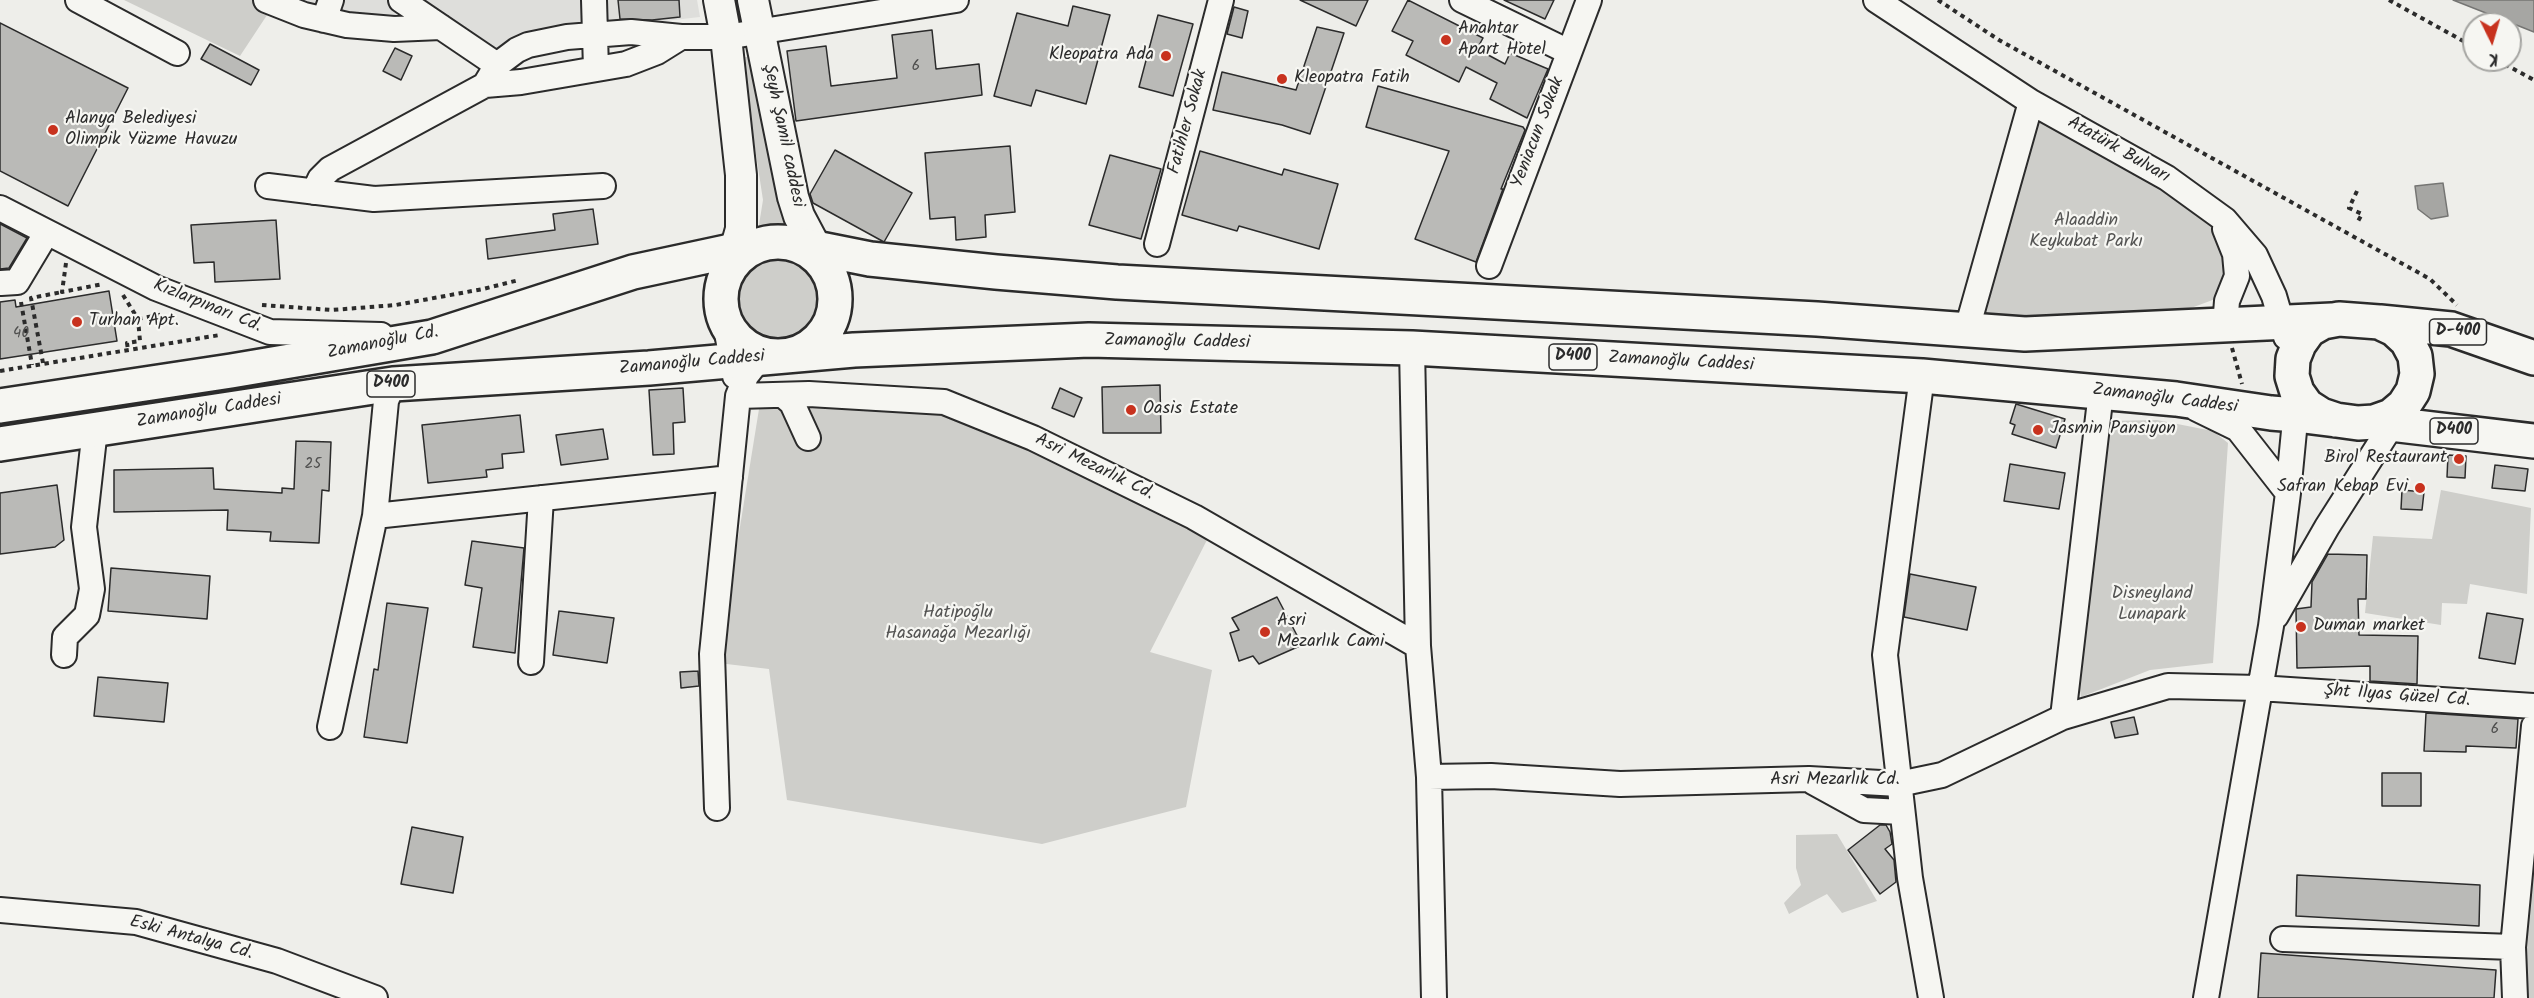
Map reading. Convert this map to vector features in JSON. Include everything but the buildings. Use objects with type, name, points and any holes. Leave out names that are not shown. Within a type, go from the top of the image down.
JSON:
[{"type":"highway","name":"Zamanoğlu Cd.","points":[[0,405],[231,371],[432,337],[633,272],[741,255],[777,242],[812,253]]},
{"type":"highway","points":[[812,253],[1117,282],[2025,334],[2339,320],[2379,322],[2394,329],[2407,341],[2415,356],[2417,374],[2413,391],[2373,419]]},
{"type":"highway","points":[[759,358],[805,350],[820,338],[831,322],[835,304],[834,285],[812,253]]},
{"type":"highway","points":[[741,255],[722,285],[721,304],[725,322],[735,338],[750,349],[767,356],[759,358]]},
{"type":"highway","points":[[2296,404],[2292,376],[2293,359],[2299,344],[2309,330],[2323,321],[2339,320]]},
{"type":"highway","name":"D-400","points":[[2379,322],[2451,329],[2534,358]]},
{"type":"highway","name":"Zamanoğlu Caddesi","points":[[0,444],[393,384],[854,350],[1089,340],[1412,348],[1922,376],[2176,399],[2250,410],[2296,404],[2373,419]]},
{"type":"highway","name":"D400","points":[[2373,419],[2534,441]]},
{"type":"main road","points":[[719,0],[726,37],[741,175],[741,255]]},
{"type":"main road","name":"Şeyh Şamil caddesi","points":[[753,0],[793,197],[812,253]]},
{"type":"street","points":[[78,0],[177,53]]},
{"type":"street","points":[[266,0],[328,10],[370,28],[441,27]]},
{"type":"street","points":[[401,0],[441,27],[491,75],[596,69],[642,58],[681,37]]},
{"type":"street","points":[[594,0],[593,33],[596,69]]},
{"type":"street","points":[[314,192],[320,179],[330,168],[491,75],[516,50],[528,45],[593,33],[631,32],[681,37],[726,37],[956,0]]},
{"type":"street","name":"Fatihler Sokak","points":[[1157,244],[1221,0]]},
{"type":"street","points":[[1462,0],[1569,52]]},
{"type":"street","name":"Yeniacun Sokak","points":[[1489,266],[1589,0]]},
{"type":"street","name":"Atatürk Bulvarı","points":[[1876,0],[2031,102],[2167,178],[2224,220],[2255,255],[2274,296],[2293,359]]},
{"type":"street","points":[[1967,329],[2031,102]]},
{"type":"street","points":[[268,186],[374,200],[603,186]]},
{"type":"street","points":[[2206,206],[2228,233],[2235,254],[2237,276],[2227,301],[2225,326]]},
{"type":"street","name":"Kızlarpınarı Cd.","points":[[0,208],[156,288],[270,332],[432,337]]},
{"type":"street","points":[[1,284],[17,282],[47,232]]},
{"type":"street","points":[[717,808],[712,654],[738,396],[759,358],[725,322]]},
{"type":"street","points":[[1412,348],[1418,646],[1429,777],[1434,998]]},
{"type":"street","points":[[1922,376],[1885,655],[1910,878],[1931,998]]},
{"type":"street","points":[[330,727],[375,516],[386,401],[393,384]]},
{"type":"street","points":[[2063,717],[2101,392]]},
{"type":"street","name":"Asri Mezarlık Cd.","points":[[738,396],[809,394],[944,402],[1033,438],[1194,518],[1418,646]]},
{"type":"street","points":[[784,396],[792,403],[808,438]]},
{"type":"street","points":[[2176,399],[2238,429],[2288,493]]},
{"type":"street","points":[[2206,998],[2271,626],[2288,493],[2296,404]]},
{"type":"street","points":[[2271,626],[2327,527],[2373,419]]},
{"type":"street","points":[[64,655],[65,637],[87,615],[92,589],[84,527],[95,429]]},
{"type":"street","points":[[375,516],[730,478]]},
{"type":"street","points":[[531,662],[541,498]]},
{"type":"street","name":"Asri Mezarlık Cd.","points":[[1429,777],[1491,776],[1620,784],[1809,779],[1899,783],[1942,775],[2063,717],[2168,686],[2259,688]]},
{"type":"street","name":"Şht İlyas Güzel Cd.","points":[[2259,688],[2534,706]]},
{"type":"street","points":[[2515,998],[2513,947],[2534,726]]},
{"type":"street","points":[[1809,779],[1864,810],[1902,812]]},
{"type":"street","name":"Eski Antalya Cd.","points":[[0,910],[136,922],[277,961],[375,998]]},
{"type":"street","points":[[2283,939],[2513,947]]},
{"type":"path","points":[[1938,0],[1999,40],[2430,279],[2458,305]]},
{"type":"path","points":[[2389,0],[2462,40]]},
{"type":"path","points":[[2520,72],[2534,80]]},
{"type":"path","points":[[2357,191],[2349,208],[2362,214],[2357,223]]},
{"type":"path","points":[[62,292],[66,259]]},
{"type":"path","points":[[251,305],[332,310],[396,304],[483,289],[523,279]]},
{"type":"path","points":[[43,364],[31,298],[104,284]]},
{"type":"path","points":[[120,291],[138,318],[140,341],[127,343],[128,350]]},
{"type":"path","points":[[2225,326],[2250,410]]},
{"type":"path","points":[[0,371],[226,334]]},
{"type":"path","points":[[30,354],[32,365]]},
{"type":"shaded area","points":[[278,0],[697,0],[700,17],[558,33],[487,69],[435,31]]},
{"type":"shaded area","points":[[2453,0],[2534,0],[2534,32],[2522,27],[2522,12],[2483,12]]},
{"type":"shaded area","points":[[2443,183],[2448,216],[2431,219],[2418,209],[2415,186]]},
{"type":"green space","points":[[124,0],[254,0],[271,9],[240,56]]},
{"type":"green space","points":[[741,57],[753,57],[778,200],[788,234],[758,231],[763,200]]},
{"type":"green space","name":"Alaaddin Keykubat Parkı","points":[[2036,112],[2201,208],[2222,235],[2229,275],[2218,298],[2191,308],[1976,320]]},
{"type":"green space","points":[[771,259],[787,259],[808,270],[819,291],[819,307],[808,328],[787,339],[771,339],[757,333],[745,321],[739,307],[739,291],[745,277],[757,265]]},
{"type":"green space","name":"Hatipoğlu Hasanağa Mezarlığı","points":[[792,403],[928,407],[974,421],[1209,536],[1150,652],[1212,670],[1186,807],[1042,844],[787,800],[769,669],[718,663],[759,409]]},
{"type":"green space","name":"Disneyland Lunapark","points":[[2157,420],[2213,431],[2228,443],[2213,663],[2150,670],[2081,697],[2078,679],[2110,421]]},
{"type":"green space","points":[[2441,490],[2531,508],[2527,594],[2470,584],[2467,604],[2442,603],[2441,625],[2365,613],[2373,536],[2432,539]]},
{"type":"green space","points":[[2534,779],[2534,998],[2522,998]]},
{"type":"green space","points":[[1837,834],[1877,901],[1842,913],[1827,894],[1789,914],[1784,903],[1801,885],[1796,868],[1796,835]]},
{"type":"place","name":"Anahtar Apart Hotel","points":[[1446,40]]},
{"type":"place","name":"Kleopatra Ada","points":[[1166,56]]},
{"type":"place","name":"Kleopatra Fatih","points":[[1282,79]]},
{"type":"place","name":"Alanya Belediyesi Olimpik Yüzme Havuzu","points":[[53,130]]},
{"type":"place","name":"Turhan Apt.","points":[[77,322]]},
{"type":"place","name":"Oasis Estate","points":[[1131,410]]},
{"type":"place","name":"Jasmin Pansiyon","points":[[2038,430]]},
{"type":"place","name":"Birol Restaurant","points":[[2459,459]]},
{"type":"place","name":"Safran Kebap Evi","points":[[2420,488]]},
{"type":"place","name":"Duman market","points":[[2301,627]]},
{"type":"place","name":"Asri Mezarlık Cami","points":[[1265,632]]}]
